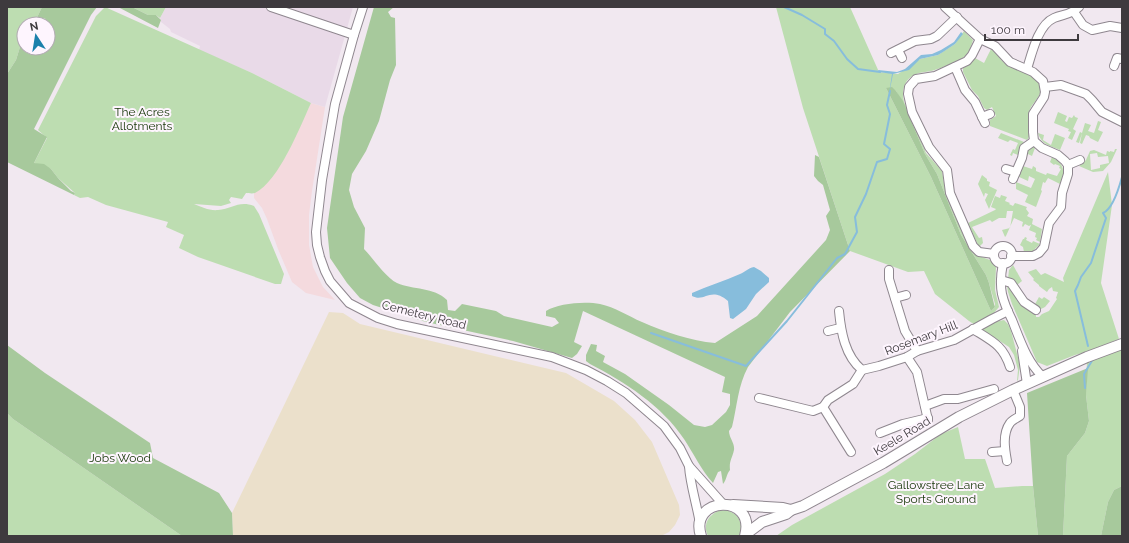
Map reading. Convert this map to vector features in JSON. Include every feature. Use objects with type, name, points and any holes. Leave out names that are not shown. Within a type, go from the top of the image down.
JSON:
[{"type":"main road","name":"Keele Road","points":[[746,535],[762,522],[786,514],[791,510],[803,506],[882,464],[959,417],[1043,376],[1122,344]]},
{"type":"main road","name":"Keele Road","points":[[726,505],[791,510]]},
{"type":"main road","points":[[692,536],[700,529],[706,512],[714,506],[726,505],[737,509],[743,515],[746,524],[746,535]]},
{"type":"street","points":[[270,7],[354,35]]},
{"type":"street","name":"Cemetery Road","points":[[363,7],[335,104],[322,180],[316,232],[320,257],[324,271],[330,281],[349,303],[378,318],[397,324],[552,357],[586,370],[607,381],[626,393],[664,426],[680,448],[689,466],[726,505]]},
{"type":"street","points":[[945,7],[960,19],[980,39],[995,46],[1010,62],[1039,76],[1045,87],[1044,97],[1033,114],[1034,142],[1042,148],[1060,156],[1068,165],[1068,174],[1062,193],[1061,207],[1049,223],[1044,247],[1039,253],[1033,256],[1011,256]]},
{"type":"street","points":[[1027,69],[1042,27],[1047,21],[1076,9],[1083,25],[1091,32],[1110,26],[1122,28]]},
{"type":"street","points":[[902,58],[895,51],[915,41],[931,39],[960,19]]},
{"type":"street","points":[[980,39],[970,58],[965,62],[935,76],[919,78],[914,81],[908,90],[909,102],[929,147],[947,170],[949,176],[950,193],[973,246],[979,252],[994,254]]},
{"type":"street","points":[[1114,66],[1117,58],[1122,59]]},
{"type":"street","points":[[955,67],[965,90],[975,102],[983,120],[990,114]]},
{"type":"street","points":[[1045,87],[1061,84],[1086,94],[1102,112],[1122,122]]},
{"type":"street","points":[[1006,168],[1014,176],[1022,158],[1024,148],[1034,142]]},
{"type":"street","points":[[1068,165],[1080,160]]},
{"type":"street","points":[[994,254],[996,249],[1004,246],[1009,249],[1011,256],[1007,262],[1002,263]]},
{"type":"street","points":[[994,254],[998,261],[1002,263]]},
{"type":"street","points":[[1002,263],[1001,293],[1020,342],[1036,371],[1043,376]]},
{"type":"street","points":[[889,270],[889,279],[905,331],[917,351]]},
{"type":"street","points":[[1001,280],[1011,283],[1025,304],[1036,310]]},
{"type":"street","points":[[895,298],[906,295]]},
{"type":"street","points":[[759,398],[813,411],[823,407],[828,400],[853,384],[862,370],[856,365],[846,346],[840,328],[839,311]]},
{"type":"street","name":"Rosemary Hill","points":[[862,370],[907,357],[917,351],[954,340],[1008,311]]},
{"type":"street","points":[[828,331],[840,328]]},
{"type":"street","points":[[973,329],[997,344],[1011,362]]},
{"type":"street","points":[[1020,342],[1027,384]]},
{"type":"street","points":[[880,433],[903,424],[928,419],[917,372],[907,357]]},
{"type":"street","points":[[925,406],[944,400],[958,400],[994,388]]},
{"type":"street","points":[[1007,461],[1005,451],[1006,430],[1010,422],[1020,416],[1020,407],[1013,390]]},
{"type":"street","points":[[823,407],[851,452]]},
{"type":"street","points":[[992,452],[1005,451]]},
{"type":"street","name":"Cemetery Road","points":[[689,466],[700,529]]},
{"type":"shaded area","points":[[166,7],[353,7],[325,107],[311,103],[252,73],[199,50],[200,46],[171,32],[170,29],[161,22],[160,18]]},
{"type":"shaded area","points":[[311,103],[325,107],[309,215],[309,245],[313,267],[323,287],[335,300],[306,293],[292,282],[267,219],[262,208],[254,198],[254,193],[268,182],[286,156]]},
{"type":"shaded area","points":[[329,312],[343,313],[360,324],[566,373],[614,401],[635,420],[652,442],[679,505],[680,515],[675,525],[669,532],[661,536],[233,536],[232,513]]},
{"type":"green space","points":[[7,7],[42,7],[38,16],[16,16],[16,56],[17,56],[7,74]]},
{"type":"green space","points":[[42,7],[97,7],[91,15],[34,129],[47,137],[34,163],[44,164],[51,169],[71,191],[75,193],[74,195],[7,162],[7,74],[17,56],[56,56],[56,16],[38,16]]},
{"type":"green space","name":"The Acres Allotments","points":[[105,7],[252,73],[311,103],[288,152],[280,166],[264,187],[255,193],[246,193],[242,199],[231,197],[229,200],[231,203],[221,206],[194,204],[215,210],[240,204],[249,204],[254,206],[259,214],[284,274],[281,284],[275,284],[198,257],[179,248],[184,235],[166,227],[168,222],[106,205],[88,197],[80,198],[74,195],[75,193],[58,178],[51,169],[34,163],[47,138],[38,130],[96,16]]},
{"type":"green space","points":[[118,7],[132,7],[148,15],[156,15],[161,20],[158,28]]},
{"type":"green space","points":[[132,7],[166,7],[160,18],[156,15],[148,15]]},
{"type":"green space","points":[[374,7],[394,7],[388,12],[391,17],[395,18],[396,65],[390,80],[379,121],[366,151],[352,174],[349,190],[354,207],[365,228],[364,249],[384,272],[397,283],[430,291],[442,296],[447,300],[448,310],[455,311],[462,304],[496,311],[504,316],[552,327],[559,323],[555,318],[546,316],[546,311],[551,308],[565,304],[594,303],[611,307],[669,333],[715,343],[757,316],[826,240],[830,230],[826,216],[830,210],[823,185],[814,176],[815,155],[819,157],[850,251],[790,312],[748,367],[742,381],[732,427],[729,431],[734,445],[734,450],[730,462],[730,470],[723,484],[721,471],[718,472],[713,483],[701,467],[684,439],[665,416],[642,396],[586,361],[586,355],[591,344],[597,345],[596,351],[605,356],[603,362],[625,374],[669,405],[694,425],[705,427],[712,425],[726,412],[730,405],[730,394],[722,392],[725,377],[583,311],[574,342],[582,346],[577,354],[572,358],[513,341],[426,322],[373,305],[360,298],[347,283],[330,258],[327,228],[343,117]]},
{"type":"green space","points":[[776,7],[850,7],[879,72],[898,74],[920,59],[938,55],[955,44],[964,31],[973,40],[968,53],[963,58],[938,69],[919,73],[910,77],[905,84],[903,97],[926,153],[942,171],[946,195],[966,241],[976,255],[990,260],[996,267],[995,290],[999,307],[992,315],[995,322],[1004,320],[1008,324],[1011,331],[1020,365],[1017,381],[1018,370],[1014,355],[1009,347],[969,321],[935,294],[924,271],[908,272],[850,251],[803,108]],"holes":[[[886,88],[896,91],[907,111],[925,154],[937,174],[961,235],[986,275],[995,304],[995,307],[991,311],[931,177]]]},
{"type":"green space","points":[[991,49],[1006,64],[1036,78],[1041,87],[1040,93],[1029,112],[1029,137],[1027,140],[990,126],[990,120],[996,116],[992,107],[987,110],[984,108],[978,96],[972,90],[963,72],[963,68],[970,64],[975,58],[984,63]]},
{"type":"green space","points":[[892,87],[903,101],[925,154],[937,174],[961,235],[986,275],[995,307],[991,311],[931,177],[886,88]]},
{"type":"green space","points":[[1058,112],[1067,116],[1065,121],[1067,122],[1069,117],[1072,118],[1074,115],[1078,118],[1073,129],[1076,131],[1072,140],[1068,138],[1071,132],[1068,131],[1069,129],[1054,123]]},
{"type":"green space","points":[[1098,121],[1101,122],[1098,130],[1103,132],[1098,142],[1086,135],[1082,144],[1080,143],[1085,123],[1091,125],[1088,131],[1094,133]]},
{"type":"green space","points":[[1080,132],[1082,133],[1079,143],[1076,142]]},
{"type":"green space","points":[[1001,133],[1024,142],[1020,147],[1018,155],[1013,153],[1012,156],[1010,155],[1013,149],[1015,150],[1018,143],[1010,140],[1008,142],[998,138]]},
{"type":"green space","points":[[1038,133],[1044,135],[1043,140],[1051,145],[1055,134],[1065,138],[1060,150],[1049,146],[1041,140]]},
{"type":"green space","points":[[1033,145],[1035,148],[1032,156],[1028,154],[1023,166],[1032,169],[1033,166],[1036,168],[1036,171],[1046,175],[1047,173],[1057,176],[1061,169],[1059,168],[1060,166],[1054,165],[1050,162],[1052,157],[1059,162],[1063,168],[1063,176],[1060,184],[1048,178],[1045,183],[1043,182],[1042,191],[1036,207],[1025,202],[1028,195],[1016,189],[1016,182],[1031,188],[1035,179],[1029,176],[1028,181],[1017,176],[1025,151]]},
{"type":"green space","points":[[1115,149],[1117,149],[1111,162],[1103,171],[1093,172],[1079,166],[1086,160],[1090,151],[1094,150],[1106,155],[1107,151],[1114,152]],"holes":[[[1097,153],[1098,157],[1108,156],[1109,163],[1100,165],[1100,168],[1091,170],[1090,154]]]},
{"type":"green space","points":[[1108,172],[1112,205],[1101,283],[1119,339],[1047,366],[1037,362],[1012,304],[1007,286],[1010,286],[1036,313],[1036,317],[1039,317],[1049,311],[1057,299],[1058,292],[1053,291],[1052,287],[1047,292],[1033,280],[1034,279],[1028,272],[1036,269],[1041,275],[1045,273],[1064,282],[1063,278]]},
{"type":"green space","points":[[982,175],[987,179],[987,181],[990,182],[989,186],[997,190],[989,209],[985,200],[988,194],[985,193],[984,197],[978,184]]},
{"type":"green space","points":[[1001,195],[1007,197],[1005,201],[1013,206],[1015,203],[1027,207],[1026,209],[1029,213],[1027,216],[1033,219],[1032,224],[1042,229],[1040,242],[1036,240],[1036,233],[1029,230],[1031,225],[1029,226],[1025,224],[1023,227],[1023,222],[1014,218],[1010,226],[1013,211],[1007,211],[1006,218],[999,218],[992,222],[990,220],[972,227],[979,238],[982,237],[983,243],[979,247],[968,223],[995,210],[996,209],[991,207],[995,196],[1000,198]]},
{"type":"green space","points":[[1010,228],[1006,236],[1005,237],[1002,230]]},
{"type":"green space","points":[[1025,237],[1027,238],[1026,240],[1032,243],[1033,241],[1040,244],[1033,251],[1024,252],[1023,247],[1020,245]]},
{"type":"green space","points":[[1013,265],[1022,281],[1017,285],[1008,279],[1009,270]]},
{"type":"green space","points":[[1039,297],[1042,299],[1044,297],[1050,301],[1045,307],[1039,310],[1034,306]]},
{"type":"green space","points":[[1122,344],[1122,486],[1114,490],[1108,502],[1101,536],[1063,536],[1067,456],[1085,433],[1089,421],[1086,395],[1087,357]]},
{"type":"green space","name":"Jobs Wood","points":[[7,345],[45,373],[150,443],[153,458],[219,493],[232,513],[233,536],[182,536],[13,419],[7,413]]},
{"type":"green space","points":[[1088,368],[1086,395],[1089,421],[1085,433],[1067,456],[1063,536],[1038,536],[1027,393]]},
{"type":"green space","points":[[7,413],[13,419],[182,536],[7,536]]},
{"type":"green space","name":"Gallowstree Lane Sports Ground","points":[[958,427],[965,459],[985,459],[995,488],[1033,486],[1038,536],[776,536],[792,525],[885,474],[941,434]]},
{"type":"green space","points":[[1122,486],[1122,536],[1101,536],[1108,502],[1114,490]]},
{"type":"green space","points":[[721,510],[731,512],[738,517],[741,526],[739,536],[708,536],[706,532],[706,524],[708,520],[713,514]]},
{"type":"water","points":[[961,32],[963,34],[955,44],[943,52],[938,55],[920,59],[909,70],[893,74],[889,94],[892,74],[879,72],[878,70],[897,72],[905,69],[921,55],[932,54],[954,42]]},
{"type":"water","points":[[754,267],[769,278],[769,282],[756,294],[746,309],[733,319],[730,318],[728,301],[722,297],[712,295],[697,298],[692,296],[692,293],[734,277]]},
{"type":"waterway","points":[[784,7],[802,15],[825,29],[825,34],[834,41],[847,59],[858,69],[880,72]]},
{"type":"waterway","points":[[651,333],[746,366],[787,321],[837,258],[845,254],[857,232],[855,217],[866,194],[877,162],[887,159],[890,149],[884,144],[890,114],[887,105],[890,91]]},
{"type":"waterway","points":[[1088,346],[1075,291],[1081,277],[1091,263],[1106,218],[1103,213],[1107,211],[1113,203],[1122,177]]},
{"type":"waterway","points":[[1085,388],[1084,374],[1093,359]]}]
